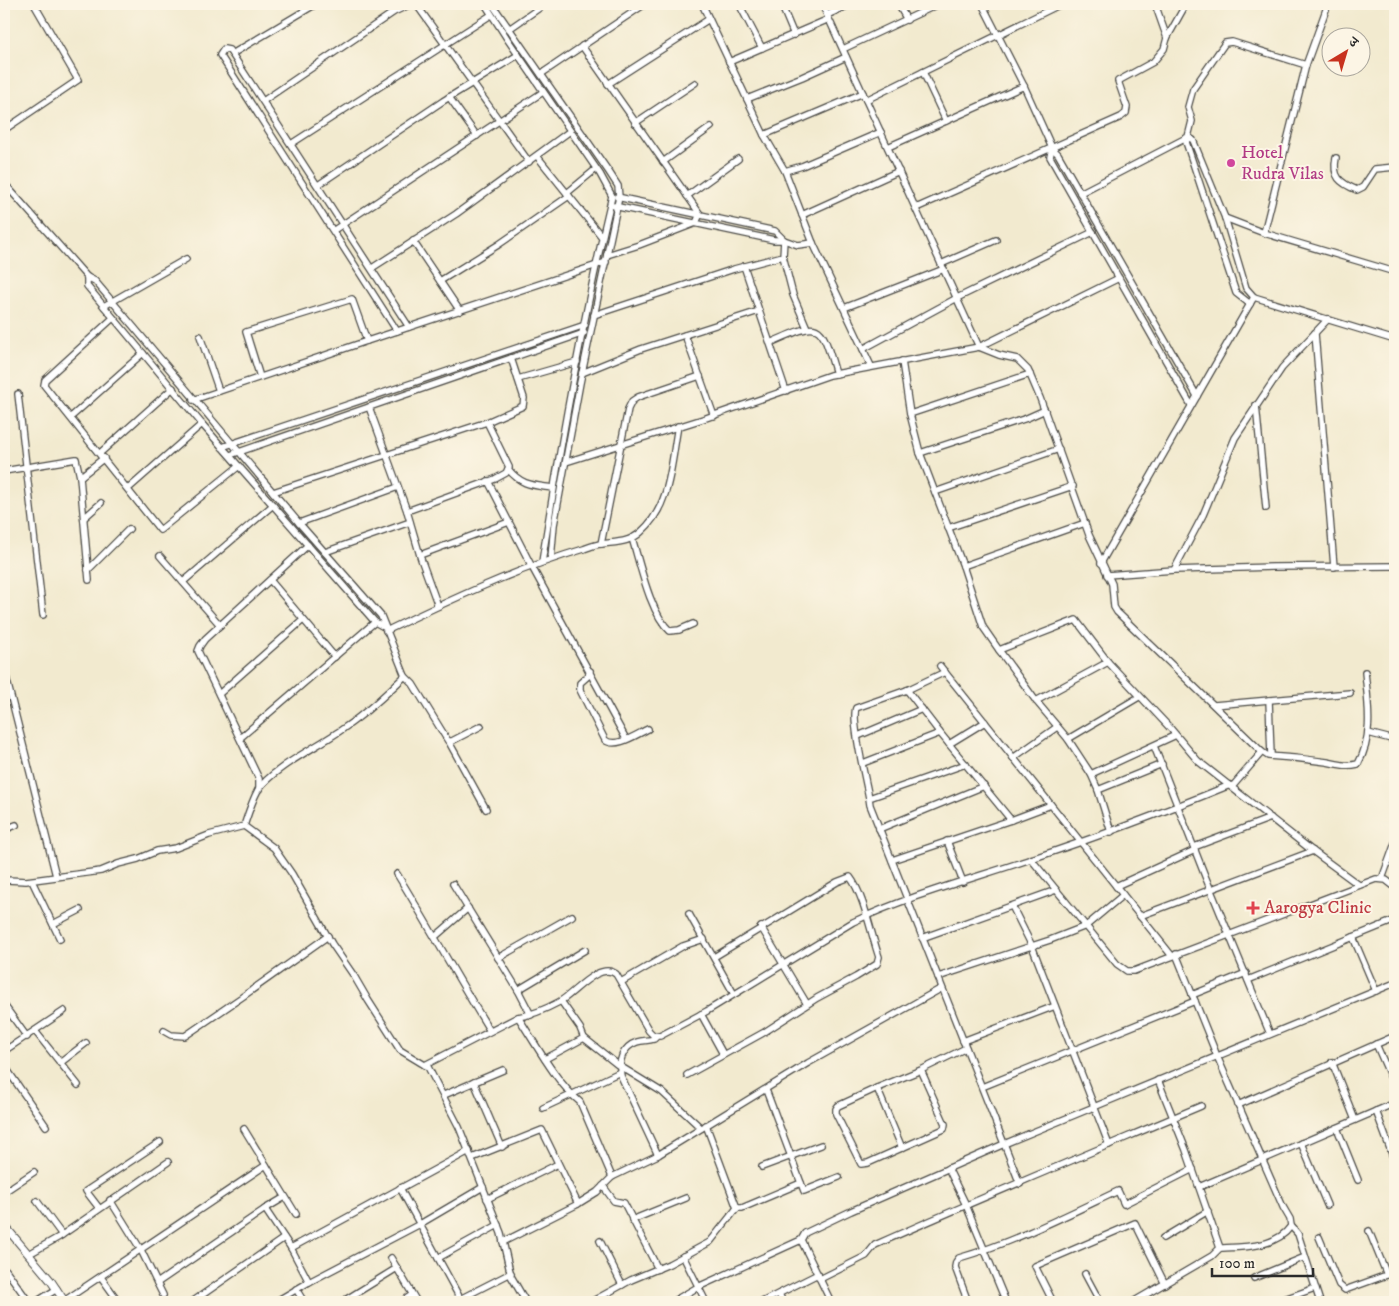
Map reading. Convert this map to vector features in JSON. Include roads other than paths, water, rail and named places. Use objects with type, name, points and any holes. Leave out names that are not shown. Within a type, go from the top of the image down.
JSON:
[{"type":"street","points":[[4,130],[78,80],[34,4]]},
{"type":"street","points":[[232,54],[316,4]]},
{"type":"street","points":[[262,101],[394,12],[411,4]]},
{"type":"street","points":[[416,4],[529,162]]},
{"type":"street","points":[[485,4],[596,169],[612,196],[613,206],[606,262],[582,373],[554,525],[551,559]]},
{"type":"street","points":[[492,4],[618,186],[620,197],[613,206],[602,237],[596,265],[553,488],[542,562]]},
{"type":"street","points":[[509,29],[545,4]]},
{"type":"street","points":[[541,74],[645,4]]},
{"type":"street","points":[[710,4],[702,5],[764,135],[785,171],[813,243],[871,366]]},
{"type":"street","points":[[739,4],[762,48]]},
{"type":"street","points":[[781,4],[794,35]]},
{"type":"street","points":[[822,4],[980,347],[1017,359],[1023,363],[1030,374],[1045,410],[1085,523],[1112,584],[1114,607],[1117,612],[1262,752],[1271,756],[1350,766],[1358,764],[1363,754],[1369,721],[1365,672]]},
{"type":"street","points":[[729,62],[794,35],[850,4]]},
{"type":"street","points":[[898,4],[907,20]]},
{"type":"street","points":[[843,49],[940,4]]},
{"type":"street","points":[[982,4],[1024,86],[1052,148],[1058,154],[1197,396]]},
{"type":"street","points":[[866,100],[1061,4]]},
{"type":"street","points":[[1155,4],[1167,38]]},
{"type":"street","points":[[916,208],[1121,117],[1126,113],[1127,107],[1118,80],[1153,62],[1164,49],[1167,38],[1186,4]]},
{"type":"street","points":[[1264,233],[1306,64],[1328,4]]},
{"type":"street","points":[[291,144],[491,15]]},
{"type":"street","points":[[608,84],[709,19]]},
{"type":"street","points":[[1250,304],[1236,293],[1186,142],[1192,121],[1188,107],[1193,89],[1225,43],[1232,42],[1306,64]]},
{"type":"street","points":[[582,46],[700,214]]},
{"type":"street","points":[[397,331],[220,55],[221,51],[226,49],[232,54],[409,327]]},
{"type":"street","points":[[318,185],[472,83],[518,55]]},
{"type":"street","points":[[747,99],[846,57]]},
{"type":"street","points":[[923,72],[946,121]]},
{"type":"street","points":[[635,123],[695,83]]},
{"type":"street","points":[[888,147],[1024,86]]},
{"type":"street","points":[[334,230],[544,92]]},
{"type":"street","points":[[764,135],[863,93]]},
{"type":"street","points":[[449,98],[477,136]]},
{"type":"street","points":[[663,162],[711,127]]},
{"type":"street","points":[[372,268],[414,241],[570,132]]},
{"type":"street","points":[[785,171],[802,166],[881,132]]},
{"type":"street","points":[[1080,193],[1188,137]]},
{"type":"street","points":[[1188,137],[1193,140],[1225,218],[1246,288],[1254,297],[1395,340]]},
{"type":"street","points":[[1052,148],[1050,157],[1191,405]]},
{"type":"street","points":[[537,156],[602,237]]},
{"type":"street","points":[[1336,158],[1335,172],[1338,179],[1347,186],[1357,190],[1363,187],[1375,169],[1395,167]]},
{"type":"street","points":[[687,196],[738,159]]},
{"type":"street","points":[[440,281],[498,245],[568,194],[596,169]]},
{"type":"street","points":[[802,214],[899,171]]},
{"type":"street","points":[[4,183],[86,277],[95,281],[299,523],[381,616],[405,676],[413,684],[449,742],[486,809]]},
{"type":"street","points":[[612,196],[775,231],[784,240],[783,256],[793,295],[807,328]]},
{"type":"street","points":[[613,206],[774,240],[784,240],[798,245],[813,243]]},
{"type":"street","points":[[607,255],[640,245],[696,223],[700,214]]},
{"type":"street","points":[[1225,218],[1264,233],[1395,272]]},
{"type":"street","points":[[863,349],[957,298],[1093,232]]},
{"type":"street","points":[[844,308],[942,266],[996,240]]},
{"type":"street","points":[[414,241],[460,311]]},
{"type":"street","points":[[594,316],[744,266],[783,256]]},
{"type":"street","points":[[104,306],[186,259]]},
{"type":"street","points":[[185,403],[260,376],[606,262]]},
{"type":"street","points":[[744,266],[786,391]]},
{"type":"street","points":[[86,277],[87,286],[202,424],[375,622],[385,629]]},
{"type":"street","points":[[566,462],[714,416],[836,374],[980,347],[1119,278]]},
{"type":"street","points":[[1102,563],[1254,297]]},
{"type":"street","points":[[260,376],[246,332],[352,300],[367,341]]},
{"type":"street","points":[[582,373],[641,349],[759,311]]},
{"type":"street","points":[[113,318],[45,380],[44,384],[160,530],[239,466]]},
{"type":"street","points":[[1174,570],[1203,515],[1235,438],[1282,368],[1328,320]]},
{"type":"street","points":[[222,447],[592,323]]},
{"type":"street","points":[[770,343],[802,329],[814,328],[820,331],[827,342],[836,374]]},
{"type":"street","points":[[230,455],[591,331]]},
{"type":"street","points":[[1316,333],[1334,567]]},
{"type":"street","points":[[685,334],[714,416]]},
{"type":"street","points":[[200,336],[219,391]]},
{"type":"street","points":[[70,417],[143,353]]},
{"type":"street","points":[[273,492],[487,422],[523,406],[524,398],[511,358]]},
{"type":"street","points":[[518,379],[577,362]]},
{"type":"street","points":[[902,362],[910,414],[920,453],[963,566],[983,627],[1036,701],[1068,739],[1091,774],[1111,832]]},
{"type":"street","points":[[910,414],[1030,374]]},
{"type":"street","points":[[601,544],[628,409],[632,402],[638,397],[700,376]]},
{"type":"street","points":[[80,476],[173,388]]},
{"type":"street","points":[[18,394],[43,614]]},
{"type":"street","points":[[1256,405],[1266,508]]},
{"type":"street","points":[[369,407],[407,511],[438,606]]},
{"type":"street","points":[[920,453],[1027,418],[1045,410]]},
{"type":"street","points":[[487,422],[509,467],[508,469],[516,478],[526,484],[553,488]]},
{"type":"street","points":[[128,489],[202,424]]},
{"type":"street","points":[[385,629],[542,562],[601,544],[612,544],[632,538],[641,532],[651,521],[664,499],[678,426]]},
{"type":"street","points":[[935,492],[1059,449]]},
{"type":"street","points":[[4,471],[76,459],[80,476],[89,580]]},
{"type":"street","points":[[407,511],[488,481],[506,473],[508,469]]},
{"type":"street","points":[[488,481],[532,567],[626,739]]},
{"type":"street","points":[[948,528],[1073,486]]},
{"type":"street","points":[[299,523],[398,487]]},
{"type":"street","points":[[84,518],[101,503]]},
{"type":"street","points":[[183,582],[273,505]]},
{"type":"street","points":[[325,552],[410,522]]},
{"type":"street","points":[[420,555],[509,522]]},
{"type":"street","points":[[963,566],[1085,523]]},
{"type":"street","points":[[88,570],[129,529]]},
{"type":"street","points":[[632,538],[645,582],[664,625],[670,631],[679,630],[693,624]]},
{"type":"street","points":[[259,790],[259,779],[198,651],[205,638],[308,545]]},
{"type":"street","points":[[160,556],[220,625]]},
{"type":"street","points":[[1108,575],[1174,570],[1395,566]]},
{"type":"street","points":[[270,580],[334,657]]},
{"type":"street","points":[[219,694],[303,620]]},
{"type":"street","points":[[999,650],[1076,620],[1108,662],[1198,761],[1359,885]]},
{"type":"street","points":[[240,738],[375,622]]},
{"type":"street","points":[[1036,701],[1108,662]]},
{"type":"street","points":[[940,666],[1140,916],[1174,955],[1283,1207],[1290,1219],[1291,1226],[1298,1234],[1320,1302]]},
{"type":"street","points":[[4,669],[56,876]]},
{"type":"street","points":[[590,671],[588,676],[580,683],[580,690],[605,740],[611,743],[626,739],[648,729]]},
{"type":"street","points":[[945,672],[907,690],[856,708],[858,736],[868,798],[879,829],[1020,1184]]},
{"type":"street","points":[[244,826],[248,811],[259,790],[272,775],[352,723],[405,676]]},
{"type":"street","points":[[907,690],[1011,820]]},
{"type":"street","points":[[1214,705],[1350,693]]},
{"type":"street","points":[[1068,739],[1139,697]]},
{"type":"street","points":[[1269,700],[1271,756]]},
{"type":"street","points":[[858,736],[922,709]]},
{"type":"street","points":[[949,744],[985,722]]},
{"type":"street","points":[[449,742],[481,726]]},
{"type":"street","points":[[1013,758],[1057,727]]},
{"type":"street","points":[[863,764],[940,733]]},
{"type":"street","points":[[1368,733],[1395,740]]},
{"type":"street","points":[[1091,774],[1176,735]]},
{"type":"street","points":[[1154,746],[1270,1034]]},
{"type":"street","points":[[658,1155],[618,1065],[624,1051],[636,1042],[654,1039],[701,1014],[865,916],[907,900],[1081,843],[1231,786],[1262,752]]},
{"type":"street","points":[[868,798],[966,764]]},
{"type":"street","points":[[1098,790],[1162,764]]},
{"type":"street","points":[[879,829],[984,786]]},
{"type":"street","points":[[892,860],[1011,820],[1051,804]]},
{"type":"street","points":[[1116,886],[1195,848],[1271,818]]},
{"type":"street","points":[[4,830],[16,825]]},
{"type":"street","points":[[4,877],[7,880],[32,880],[101,871],[118,864],[138,860],[157,851],[176,848],[209,835],[244,826]]},
{"type":"street","points":[[244,826],[274,848],[292,874],[328,936],[400,1050],[428,1067],[444,1095],[472,1158],[498,1225],[511,1273],[526,1302]]},
{"type":"street","points":[[947,841],[963,882]]},
{"type":"street","points":[[1382,879],[1395,843]]},
{"type":"street","points":[[1140,916],[1211,891],[1313,851]]},
{"type":"street","points":[[1031,859],[1118,964],[1127,971],[1134,971],[1376,879],[1382,879],[1395,887]]},
{"type":"street","points":[[397,874],[436,936],[450,965],[490,1031]]},
{"type":"street","points":[[687,1075],[763,1033],[807,1004],[877,964],[879,957],[854,883],[850,877],[837,882],[714,957]]},
{"type":"street","points":[[32,880],[60,939]]},
{"type":"street","points":[[453,884],[518,990],[531,1015]]},
{"type":"street","points":[[922,938],[1056,890]]},
{"type":"street","points":[[938,977],[1086,926],[1124,896]]},
{"type":"street","points":[[1012,906],[1032,946],[1109,1144]]},
{"type":"street","points":[[436,936],[468,908]]},
{"type":"street","points":[[53,924],[80,910]]},
{"type":"street","points":[[689,914],[734,994]]},
{"type":"street","points":[[498,958],[572,916]]},
{"type":"street","points":[[982,1087],[1247,976],[1395,920]]},
{"type":"street","points":[[761,927],[807,1004]]},
{"type":"street","points":[[164,1031],[170,1035],[185,1036],[242,998],[328,936]]},
{"type":"street","points":[[1353,937],[1376,991]]},
{"type":"street","points":[[621,982],[683,946],[704,939]]},
{"type":"street","points":[[518,990],[585,950]]},
{"type":"street","points":[[425,1065],[518,1017],[531,1015],[561,1001],[594,975],[605,970],[611,970],[616,974],[649,1031],[657,1036]]},
{"type":"street","points":[[672,1302],[698,1287],[801,1240],[805,1233],[948,1168],[1395,982]]},
{"type":"street","points":[[503,1242],[578,1204],[597,1192],[612,1177],[658,1155],[734,1106],[766,1090],[854,1036],[942,988]]},
{"type":"street","points":[[561,1001],[580,1028],[584,1038],[618,1065],[662,1092],[704,1126],[737,1208]]},
{"type":"street","points":[[4,1004],[27,1037]]},
{"type":"street","points":[[964,1041],[1055,1006]]},
{"type":"street","points":[[4,1051],[64,1011]]},
{"type":"street","points":[[701,1014],[724,1054]]},
{"type":"street","points":[[518,1017],[571,1095],[580,1102],[612,1177]]},
{"type":"street","points":[[36,1031],[78,1086]]},
{"type":"street","points":[[1238,1104],[1395,1036]]},
{"type":"street","points":[[545,1059],[584,1038]]},
{"type":"street","points":[[60,1062],[86,1043]]},
{"type":"street","points":[[1376,1044],[1395,1087]]},
{"type":"street","points":[[921,1070],[945,1126],[944,1128],[868,1163],[860,1164],[836,1114],[836,1109],[841,1104],[921,1070],[966,1048]]},
{"type":"street","points":[[1332,1062],[1355,1120]]},
{"type":"street","points":[[4,1065],[46,1126]]},
{"type":"street","points":[[444,1095],[503,1070]]},
{"type":"street","points":[[542,1108],[620,1072]]},
{"type":"street","points":[[1158,1080],[1193,1169],[1220,1248]]},
{"type":"street","points":[[474,1082],[502,1147]]},
{"type":"street","points":[[877,1088],[902,1148]]},
{"type":"street","points":[[766,1090],[804,1191],[839,1177]]},
{"type":"street","points":[[1199,1187],[1395,1103]]},
{"type":"street","points":[[762,1302],[866,1256],[875,1246],[966,1205],[1020,1184],[1064,1162],[1201,1106]]},
{"type":"street","points":[[1376,1111],[1393,1149],[1395,1162]]},
{"type":"street","points":[[1337,1128],[1358,1180]]},
{"type":"street","points":[[244,1129],[296,1214]]},
{"type":"street","points":[[472,1158],[542,1130],[578,1204]]},
{"type":"street","points":[[99,1208],[86,1191],[160,1142]]},
{"type":"street","points":[[1301,1143],[1327,1205]]},
{"type":"street","points":[[762,1167],[821,1145]]},
{"type":"street","points":[[291,1248],[469,1151]]},
{"type":"street","points":[[28,1254],[62,1235],[110,1200],[168,1162]]},
{"type":"street","points":[[487,1199],[558,1164]]},
{"type":"street","points":[[4,1225],[57,1289],[65,1302],[266,1165]]},
{"type":"street","points":[[948,1168],[966,1205],[1006,1302]]},
{"type":"street","points":[[968,1302],[955,1267],[958,1258],[1035,1231],[1118,1191],[1124,1204],[1193,1169]]},
{"type":"street","points":[[4,1192],[34,1172]]},
{"type":"street","points":[[591,1302],[710,1242],[737,1208],[742,1208],[801,1183]]},
{"type":"street","points":[[603,1186],[614,1201],[624,1203],[658,1269]]},
{"type":"street","points":[[275,1302],[309,1282],[420,1224],[483,1187]]},
{"type":"street","points":[[400,1188],[461,1301],[511,1273]]},
{"type":"street","points":[[157,1282],[285,1197]]},
{"type":"street","points":[[632,1220],[686,1198]]},
{"type":"street","points":[[110,1200],[141,1250],[163,1295]]},
{"type":"street","points":[[36,1201],[62,1235]]},
{"type":"street","points":[[266,1209],[291,1248],[309,1282]]},
{"type":"street","points":[[1163,1238],[1208,1211]]},
{"type":"street","points":[[1053,1302],[1036,1266],[1135,1222],[1165,1284]]},
{"type":"street","points":[[438,1258],[498,1225]]},
{"type":"street","points":[[1133,1302],[1212,1256],[1220,1248],[1254,1246],[1286,1234],[1291,1226]]},
{"type":"street","points":[[1369,1232],[1387,1275]]},
{"type":"street","points":[[1319,1237],[1339,1285],[1344,1290],[1395,1272]]},
{"type":"street","points":[[192,1302],[284,1238]]},
{"type":"street","points":[[801,1240],[831,1302]]},
{"type":"street","points":[[600,1241],[622,1285]]},
{"type":"street","points":[[683,1256],[706,1302]]},
{"type":"street","points":[[1254,1278],[1305,1257]]},
{"type":"street","points":[[391,1258],[417,1302]]},
{"type":"street","points":[[342,1302],[396,1268]]},
{"type":"street","points":[[6,1270],[29,1302]]},
{"type":"street","points":[[1085,1274],[1100,1302]]},
{"type":"street","points":[[101,1277],[119,1302]]},
{"type":"street","points":[[1276,1302],[1315,1288]]},
{"type":"street","points":[[36,1302],[57,1289]]},
{"type":"street","points":[[296,1289],[304,1302]]},
{"type":"street","points":[[779,1294],[783,1302]]},
{"type":"street","points":[[401,1302],[412,1295]]},
{"type":"place","name":"Hotel Rudra Vilas","points":[[1231,163]]},
{"type":"place","name":"Aarogya Clinic","points":[[1253,908]]}]
